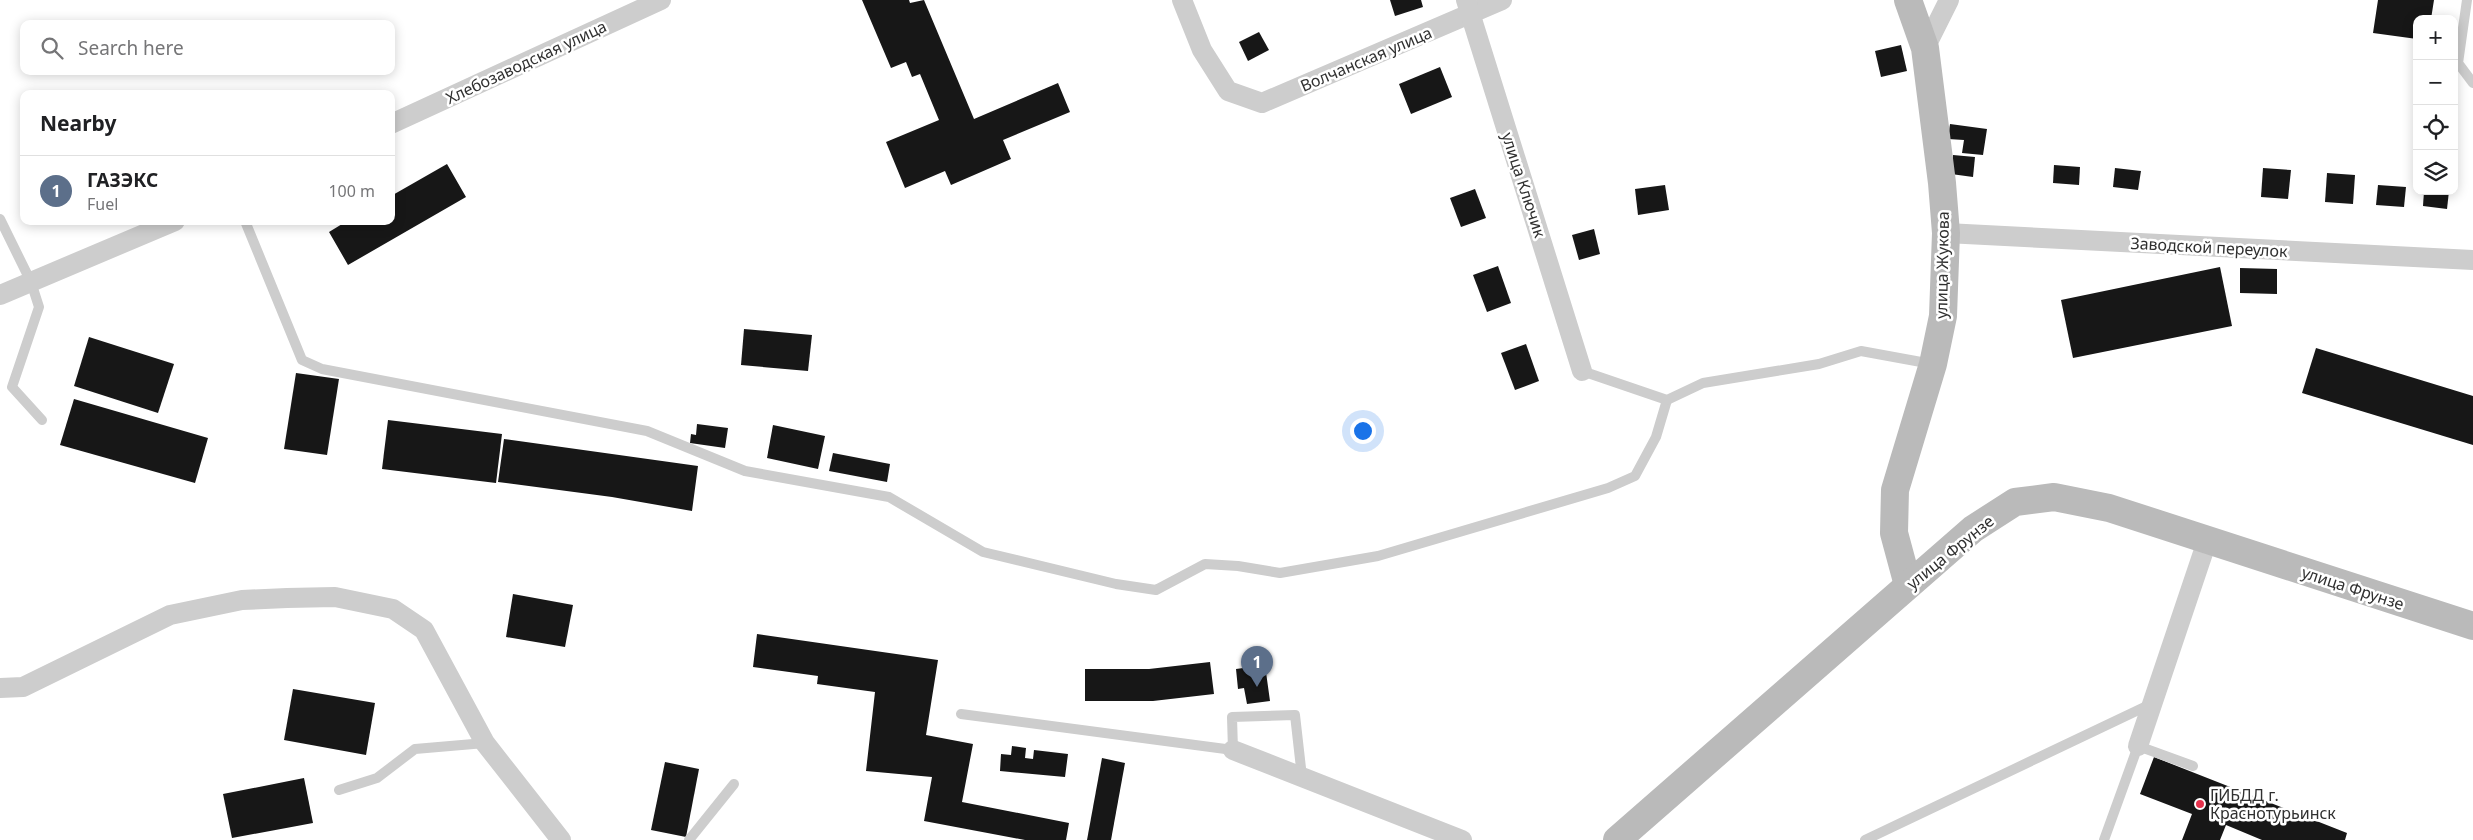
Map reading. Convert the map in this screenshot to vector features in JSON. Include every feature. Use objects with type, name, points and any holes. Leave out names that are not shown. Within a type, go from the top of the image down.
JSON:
[{"type":"main road","name":"улица Жукова","points":[[1908,0],[1925,48],[1942,183],[1946,233],[1943,316],[1933,364],[1895,490],[1894,533],[1908,585]]},
{"type":"main road","name":"улица Фрунзе","points":[[1617,840],[1973,528],[2015,502],[2054,496],[2109,508],[2473,626]]},
{"type":"street","name":"Хлебозаводская улица","points":[[395,122],[661,0]]},
{"type":"street","name":"Волчанская улица","points":[[1182,0],[1202,50],[1228,91],[1262,103],[1468,7],[1502,0]]},
{"type":"street","points":[[1925,48],[1950,0]]},
{"type":"street","name":"улица Ключик","points":[[1468,7],[1582,371]]},
{"type":"street","points":[[0,295],[166,225]]},
{"type":"street","name":"Заводской переулок","points":[[1946,233],[2473,260]]},
{"type":"street","points":[[2138,746],[2207,541]]},
{"type":"street","points":[[0,688],[23,687],[170,616],[242,600],[335,597],[393,609],[424,630],[485,743],[561,840]]},
{"type":"street","points":[[1233,750],[1462,840]]},
{"type":"lane","points":[[2466,0],[2458,63],[2473,83]]},
{"type":"lane","points":[[0,219],[31,282],[39,307],[12,387],[42,420]]},
{"type":"lane","points":[[247,225],[302,360],[322,369],[646,431],[744,472],[889,497],[983,552],[1116,584],[1156,590],[1204,564],[1238,566],[1280,573],[1378,556],[1608,488],[1635,476],[1656,437],[1667,400]]},
{"type":"lane","points":[[1582,371],[1667,400],[1703,383],[1819,364],[1862,351],[1933,364]]},
{"type":"lane","points":[[1866,840],[2152,704]]},
{"type":"lane","points":[[961,714],[1233,750],[1232,717],[1295,715],[1302,777]]},
{"type":"lane","points":[[339,790],[377,778],[415,749],[485,743]]},
{"type":"lane","points":[[2104,840],[2138,746],[2193,766]]},
{"type":"lane","points":[[689,840],[734,784]]},
{"type":"building","points":[[862,0],[909,0],[910,3],[924,0],[974,119],[1058,83],[1070,112],[1003,140],[1011,159],[951,185],[945,171],[905,188],[886,142],[939,120],[920,74],[912,77],[906,62],[891,68]]},
{"type":"building","points":[[1390,0],[1421,0],[1423,7],[1395,16]]},
{"type":"building","points":[[2378,0],[2434,0],[2432,15],[2413,15],[2413,38],[2373,33]]},
{"type":"building","points":[[1259,32],[1269,50],[1248,61],[1239,42]]},
{"type":"building","points":[[1901,45],[1907,71],[1881,77],[1875,51]]},
{"type":"building","points":[[1440,67],[1452,97],[1411,114],[1399,84]]},
{"type":"building","points":[[1950,124],[1987,129],[1983,155],[1962,153],[1964,140],[1948,139]]},
{"type":"building","points":[[1953,155],[1975,157],[1973,177],[1951,174]]},
{"type":"building","points":[[447,164],[466,197],[348,265],[329,232],[340,225],[395,225],[395,194]]},
{"type":"building","points":[[2054,165],[2080,167],[2079,185],[2053,183]]},
{"type":"building","points":[[2115,168],[2141,171],[2138,190],[2113,187]]},
{"type":"building","points":[[2263,168],[2291,170],[2288,199],[2261,197]]},
{"type":"building","points":[[2327,173],[2355,175],[2353,204],[2325,202]]},
{"type":"building","points":[[1665,185],[1669,210],[1638,215],[1635,189]]},
{"type":"building","points":[[2378,185],[2406,187],[2404,207],[2376,205]]},
{"type":"building","points":[[1475,189],[1486,218],[1461,227],[1450,198]]},
{"type":"building","points":[[2424,195],[2449,195],[2447,209],[2423,206]]},
{"type":"building","points":[[1594,229],[1600,254],[1579,260],[1572,235]]},
{"type":"building","points":[[1498,266],[1511,303],[1487,312],[1473,275]]},
{"type":"building","points":[[2220,267],[2232,326],[2073,358],[2061,300]]},
{"type":"building","points":[[2240,268],[2277,269],[2277,294],[2240,293]]},
{"type":"building","points":[[744,329],[812,335],[808,371],[741,365]]},
{"type":"building","points":[[89,337],[174,364],[158,413],[74,386]]},
{"type":"building","points":[[1526,344],[1539,381],[1515,390],[1501,353]]},
{"type":"building","points":[[2316,348],[2473,396],[2473,445],[2302,393]]},
{"type":"building","points":[[296,373],[339,379],[327,455],[284,449]]},
{"type":"building","points":[[74,399],[208,438],[195,483],[60,445]]},
{"type":"building","points":[[388,420],[502,434],[496,483],[382,469]]},
{"type":"building","points":[[697,424],[728,428],[725,448],[690,443],[691,434],[696,435]]},
{"type":"building","points":[[773,425],[825,436],[818,469],[767,458]]},
{"type":"building","points":[[504,439],[698,466],[692,511],[612,497],[498,482]]},
{"type":"building","points":[[833,453],[890,464],[887,482],[829,471]]},
{"type":"building","points":[[513,594],[573,605],[565,647],[506,637]]},
{"type":"building","points":[[757,634],[938,660],[926,735],[973,744],[962,802],[1069,823],[1066,840],[1025,840],[924,821],[932,777],[866,771],[875,692],[817,684],[818,676],[753,667]]},
{"type":"building","points":[[1210,662],[1214,694],[1153,701],[1085,701],[1085,669],[1149,669]]},
{"type":"building","points":[[1265,665],[1270,701],[1247,704],[1244,688],[1238,689],[1236,669]]},
{"type":"building","points":[[293,689],[375,703],[366,755],[284,740]]},
{"type":"building","points":[[1012,746],[1026,748],[1025,758],[1033,759],[1034,750],[1068,754],[1065,777],[1000,771],[1001,754],[1011,755]]},
{"type":"building","points":[[2154,757],[2347,833],[2345,840],[2262,840],[2226,825],[2220,840],[2182,840],[2192,814],[2140,794]]},
{"type":"building","points":[[1102,758],[1125,763],[1111,840],[1087,840]]},
{"type":"building","points":[[665,762],[699,769],[686,837],[651,830]]},
{"type":"building","points":[[304,778],[313,823],[232,838],[223,794]]},
{"type":"place","name":"ГАЗЭКС","points":[[1257,687]]},
{"type":"place","name":"ГИБДД г. Краснотурьинск","points":[[2200,804]]}]
